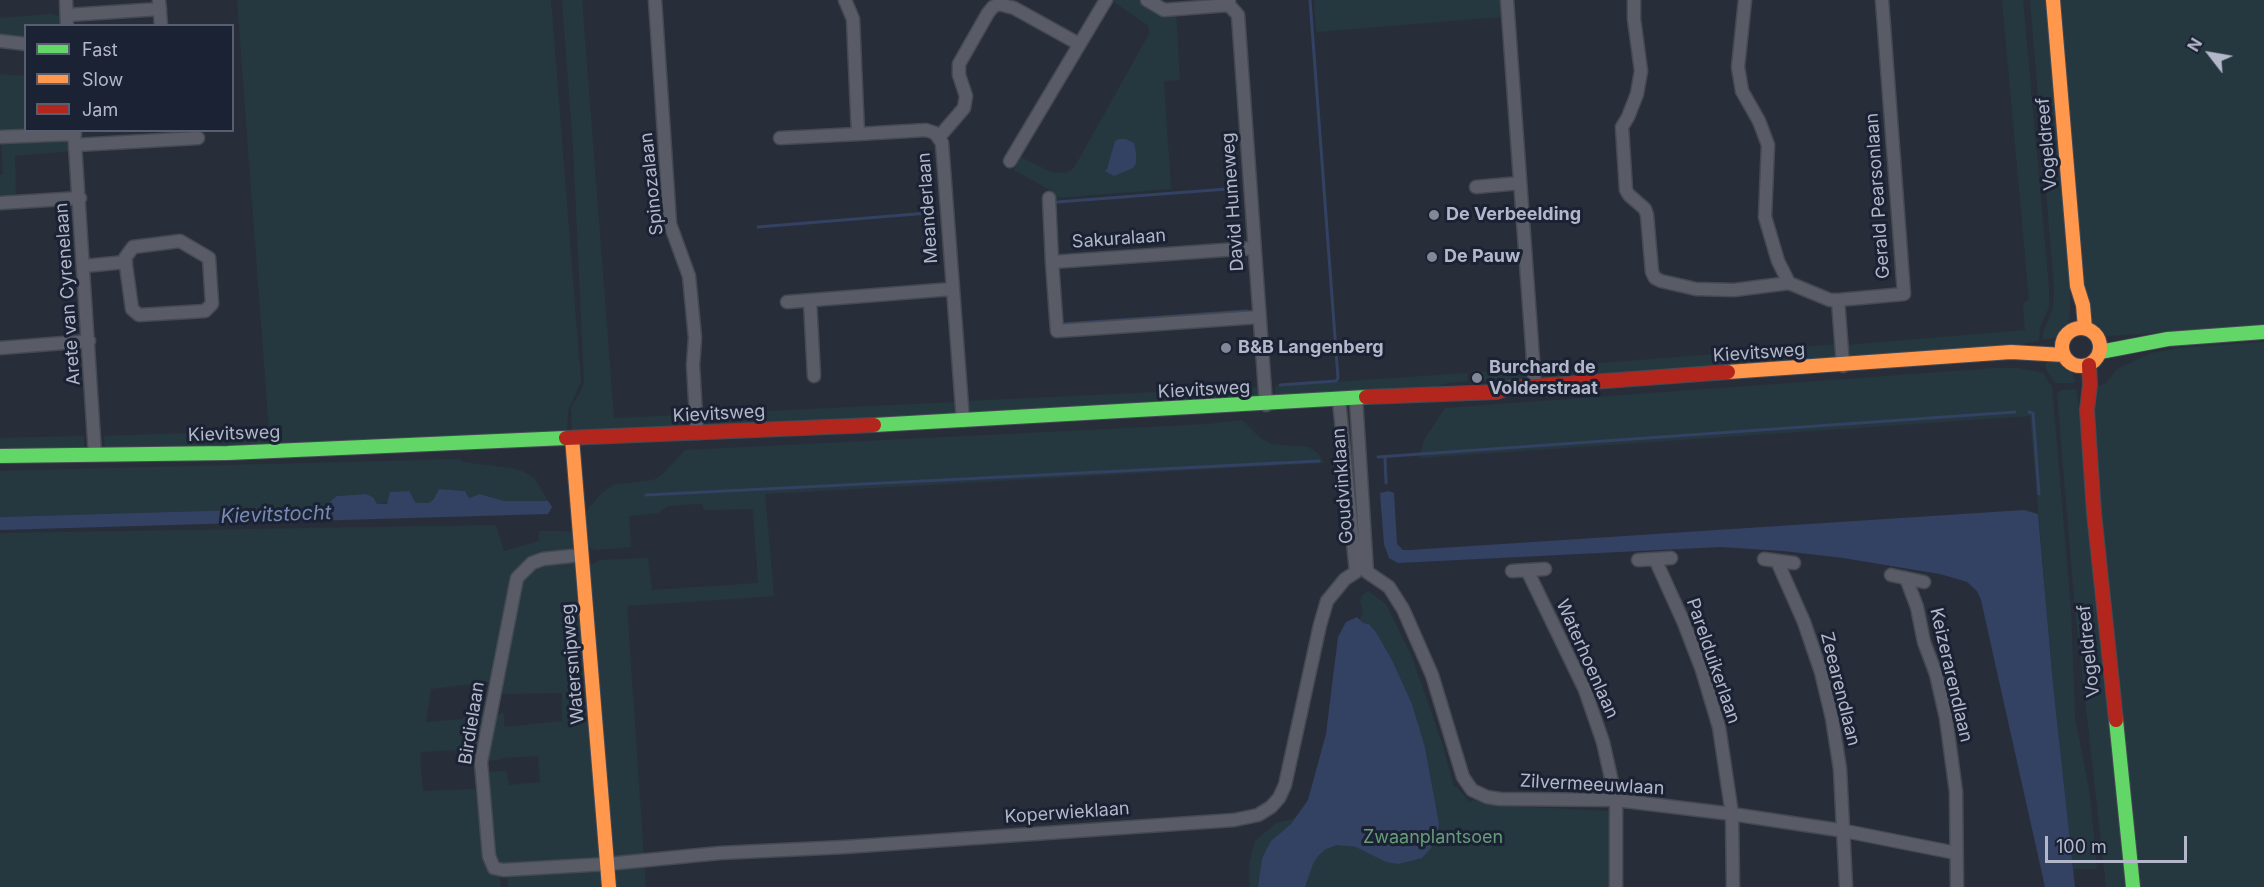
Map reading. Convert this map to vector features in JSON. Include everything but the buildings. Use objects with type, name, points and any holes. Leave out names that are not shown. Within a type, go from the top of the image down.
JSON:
[{"type":"street","points":[[66,0],[67,20],[160,4],[161,24]]},
{"type":"street","name":"Spinozalaan","points":[[655,0],[670,224],[689,276],[695,338],[693,365],[697,434]]},
{"type":"street","points":[[845,0],[853,19],[858,135]]},
{"type":"street","points":[[1010,161],[1106,0]]},
{"type":"street","points":[[1147,0],[1164,10],[1229,3]]},
{"type":"street","points":[[1507,0],[1535,387]]},
{"type":"street","points":[[1634,0],[1634,20],[1641,71],[1637,94],[1622,127],[1626,190],[1647,215],[1652,272],[1655,278],[1696,289],[1734,290],[1789,283],[1830,300],[1838,300],[1843,366]]},
{"type":"street","points":[[1745,0],[1738,67],[1742,91],[1759,121],[1768,145],[1765,218],[1778,261],[1789,283]]},
{"type":"street","name":"Gerald Pearsonlaan","points":[[1838,300],[1904,294],[1882,0]]},
{"type":"street","name":"Vogeldreef","points":[[2054,0],[2077,286],[2083,305],[2080,329]]},
{"type":"street","points":[[939,137],[964,108],[966,96],[959,75],[959,64],[988,13],[999,4],[1007,2],[1079,44]]},
{"type":"street","name":"David Humeweg","points":[[1229,3],[1238,15],[1266,405]]},
{"type":"street","points":[[0,41],[24,44]]},
{"type":"street","name":"Meanderlaan","points":[[780,138],[926,130],[939,137],[943,147],[963,421]]},
{"type":"street","name":"Arete van Cyrenelaan","points":[[75,136],[95,455]]},
{"type":"street","points":[[0,137],[198,138]]},
{"type":"street","points":[[1476,187],[1520,183]]},
{"type":"street","points":[[0,203],[80,198]]},
{"type":"street","name":"Sakuralaan","points":[[1049,198],[1052,262],[1253,248]]},
{"type":"street","points":[[180,241],[208,258],[212,304],[205,311],[139,315],[132,309],[126,262],[125,258],[133,247],[180,241]]},
{"type":"street","points":[[84,266],[126,262]]},
{"type":"street","points":[[1052,262],[1057,331],[1259,317]]},
{"type":"street","points":[[787,303],[952,289]]},
{"type":"street","points":[[810,301],[814,376]]},
{"type":"street","points":[[2080,329],[2091,330],[2099,345],[2098,357],[2082,365],[2067,360],[2064,348],[2069,332],[2080,329]]},
{"type":"street","points":[[2099,345],[2120,338],[2139,343],[2264,332]]},
{"type":"street","points":[[0,348],[89,341]]},
{"type":"street","name":"Kievitsweg","points":[[0,456],[228,453],[963,421],[1266,405],[1439,393],[1449,395],[1509,388],[1843,366],[2011,352],[2034,345],[2064,348]]},
{"type":"street","name":"Vogeldreef","points":[[2082,365],[2090,385],[2087,410],[2106,642],[2133,887]]},
{"type":"street","name":"Goudvinklaan","points":[[1356,399],[1361,572]]},
{"type":"street","name":"Goudvinklaan","points":[[1340,400],[1361,572]]},
{"type":"street","name":"Watersnipweg","points":[[572,438],[609,887]]},
{"type":"street","name":"Birdielaan","points":[[581,555],[543,559],[532,563],[517,578],[481,762],[483,789],[489,856],[494,868],[503,870],[607,864]]},
{"type":"street","points":[[1638,560],[1671,558]]},
{"type":"street","name":"Parelduikerlaan","points":[[1655,559],[1684,623],[1719,727],[1732,814],[1733,887]]},
{"type":"street","points":[[1764,559],[1794,563]]},
{"type":"street","name":"Zeearendlaan","points":[[1777,561],[1804,622],[1824,684],[1832,718],[1840,769],[1845,831],[1846,887]]},
{"type":"street","points":[[1512,571],[1545,569]]},
{"type":"street","name":"Waterhoenlaan","points":[[1527,570],[1585,690],[1603,742],[1616,800],[1616,887]]},
{"type":"street","name":"Zilvermeeuwlaan","points":[[1361,572],[1389,586],[1403,609],[1432,675],[1463,777],[1472,790],[1486,797],[1616,800],[1845,831],[1956,853]]},
{"type":"street","name":"Koperwieklaan","points":[[607,864],[720,853],[845,847],[1234,820],[1258,815],[1271,807],[1279,798],[1285,785],[1327,601],[1345,579],[1361,572]]},
{"type":"street","points":[[1891,575],[1924,582]]},
{"type":"street","name":"Keizerarendlaan","points":[[1906,578],[1917,607],[1924,642],[1936,674],[1946,718],[1956,792],[1957,887]]},
{"type":"green space","points":[[237,0],[551,0],[581,382],[568,411],[567,432],[105,450],[104,436],[269,430]]},
{"type":"green space","points":[[562,0],[582,0],[614,418],[685,415],[686,429],[573,432],[572,429],[571,407],[584,382],[573,146]]},
{"type":"green space","points":[[1111,0],[1138,0],[1158,12],[1176,13],[1180,80],[1164,81],[1171,189],[1053,198],[1052,191],[1014,170],[1021,157],[1051,172],[1066,173],[1074,168],[1149,34],[1149,26]]},
{"type":"green space","points":[[1314,0],[1500,0],[1501,17],[1316,32]]},
{"type":"green space","points":[[2002,0],[2023,0],[2049,288],[2049,307],[2040,327],[2039,341],[1995,349],[1853,361],[1846,355],[1845,345],[2025,330],[2023,303],[2029,299]]},
{"type":"green space","points":[[2030,0],[2048,0],[2070,277],[2068,326],[2058,337],[2043,340],[2043,333],[2053,308],[2054,286]]},
{"type":"green space","points":[[2058,0],[2264,0],[2264,327],[2107,336],[2101,334],[2090,324],[2087,316]]},
{"type":"green space","points":[[52,14],[60,17],[61,24],[24,24],[24,39],[0,37],[0,18]]},
{"type":"green space","points":[[0,74],[24,76],[24,130],[0,135]]},
{"type":"green space","points":[[70,139],[70,151],[15,156],[16,198],[0,199],[0,175],[3,174],[1,140]]},
{"type":"green space","points":[[2264,342],[2264,887],[2137,887],[2105,584],[2093,387],[2105,384],[2117,369],[2151,353],[2180,348]]},
{"type":"green space","points":[[1837,344],[1839,356],[1833,362],[1543,382],[1541,368]]},
{"type":"green space","points":[[2045,358],[2061,360],[2073,374],[2075,383],[2055,383],[2046,369]]},
{"type":"green space","points":[[2019,368],[2043,373],[2052,387],[2071,611],[2075,717],[2090,796],[2097,869],[2073,869],[2053,684],[2030,416],[1419,458],[1424,440],[1445,408]]},
{"type":"green space","points":[[1527,369],[1528,383],[1518,384],[1496,380],[1474,381],[1474,372]]},
{"type":"green space","points":[[1467,373],[1468,381],[1448,383],[1427,389],[1275,399],[1275,386]]},
{"type":"green space","points":[[1261,387],[1262,400],[969,416],[968,401]]},
{"type":"green space","points":[[2076,389],[2125,887],[2106,887],[2075,609],[2057,394],[2062,390]]},
{"type":"green space","points":[[955,402],[956,417],[708,428],[708,414]]},
{"type":"green space","points":[[1242,420],[1260,438],[1271,444],[1308,447],[1318,453],[1324,463],[765,494],[774,596],[627,606],[646,887],[617,887],[589,566],[600,560],[648,558],[652,590],[758,583],[753,509],[704,510],[702,504],[696,504],[668,506],[658,513],[629,516],[631,547],[596,550],[589,547],[581,517],[603,492],[613,485],[653,480],[661,476],[685,450],[1208,424]]},
{"type":"green space","points":[[84,436],[84,450],[0,452],[0,438]]},
{"type":"green space","points":[[459,459],[463,462],[522,471],[534,478],[548,501],[504,501],[481,494],[469,498],[465,491],[439,489],[435,499],[429,503],[416,503],[409,491],[390,492],[388,503],[377,504],[373,497],[366,494],[337,496],[324,506],[306,508],[0,517],[0,471]]},
{"type":"green space","points":[[496,525],[504,551],[539,541],[539,531],[565,531],[573,533],[573,551],[527,562],[510,578],[489,682],[431,689],[426,722],[462,719],[472,709],[485,707],[477,749],[421,752],[420,758],[423,791],[475,789],[484,861],[489,869],[499,874],[501,887],[0,887],[0,533]]},
{"type":"green space","points":[[569,560],[574,562],[603,858],[596,861],[500,866],[494,861],[491,804],[486,772],[507,771],[509,785],[540,782],[538,756],[487,761],[495,715],[504,713],[504,727],[562,721],[562,693],[501,694],[520,580],[542,563]]},
{"type":"green space","name":"Zwaanplantsoen","points":[[1368,591],[1386,604],[1412,657],[1442,743],[1454,787],[1457,787],[1470,803],[1472,800],[1495,805],[1608,811],[1611,816],[1612,887],[1250,887],[1249,865],[1255,841],[1276,823],[1402,794],[1433,790],[1425,747],[1412,704],[1376,632],[1370,624],[1360,620],[1363,611],[1360,602],[1362,596]]},
{"type":"green space","points":[[596,869],[604,873],[606,887],[508,887],[507,874]]},
{"type":"water","points":[[1126,139],[1134,143],[1136,163],[1133,168],[1114,176],[1105,171],[1115,141]]},
{"type":"water","name":"Kievitstocht","points":[[439,489],[465,491],[469,498],[480,494],[504,501],[548,501],[552,507],[548,514],[0,530],[0,517],[306,508],[324,506],[337,496],[366,494],[373,497],[377,504],[387,504],[390,492],[409,491],[416,503],[429,503]]},
{"type":"water","points":[[1389,491],[1394,493],[1397,544],[1403,550],[2024,510],[2038,514],[2053,684],[2075,887],[2045,887],[1981,600],[1977,591],[1967,582],[1940,574],[1843,558],[1720,547],[1398,563],[1389,558],[1384,544],[1380,493]]},
{"type":"water","points":[[1357,617],[1363,623],[1369,624],[1376,632],[1412,704],[1425,747],[1439,824],[1437,836],[1431,848],[1422,858],[1398,864],[1386,862],[1356,847],[1337,845],[1326,849],[1318,856],[1305,887],[1258,887],[1262,859],[1271,841],[1291,824],[1308,800],[1326,734],[1338,637],[1346,622]]},
{"type":"waterway","points":[[1280,385],[1336,381],[1338,378],[1310,0]]},
{"type":"waterway","points":[[1057,202],[1227,189]]},
{"type":"waterway","points":[[758,227],[928,213]]},
{"type":"waterway","points":[[1063,324],[1246,311]]},
{"type":"waterway","points":[[1378,457],[2015,412]]},
{"type":"waterway","points":[[2029,412],[2033,413],[2039,494]]},
{"type":"waterway","points":[[1385,458],[1386,483]]},
{"type":"waterway","points":[[646,495],[1319,461]]},
{"type":"traffic: fast","points":[[2100,352],[2168,339],[2264,332]]},
{"type":"traffic: fast","points":[[874,425],[1366,397]]},
{"type":"traffic: fast","points":[[0,456],[228,453],[566,438]]},
{"type":"traffic: fast","points":[[2116,720],[2133,887]]},
{"type":"traffic: slow","points":[[2053,0],[2077,286],[2083,305],[2085,328]]},
{"type":"traffic: slow","points":[[2081,328],[2088,329],[2094,334],[2099,340],[2100,347],[2099,354],[2094,360],[2088,365],[2081,366],[2074,365],[2068,360],[2063,354],[2062,347],[2063,340],[2068,334],[2074,329],[2081,328]]},
{"type":"traffic: slow","points":[[1728,372],[2011,352],[2064,355]]},
{"type":"traffic: slow","points":[[572,438],[609,887]]},
{"type":"traffic: jam","points":[[2089,365],[2090,385],[2087,410],[2094,513],[2116,720]]},
{"type":"traffic: jam","points":[[1366,397],[1497,392],[1509,388],[1728,372]]},
{"type":"traffic: jam","points":[[566,438],[874,425]]},
{"type":"place","name":"De Verbeelding","points":[[1434,215]]},
{"type":"place","name":"De Pauw","points":[[1432,257]]},
{"type":"place","name":"B&B Langenberg","points":[[1226,348]]},
{"type":"place","name":"Burchard de Volderstraat","points":[[1477,378]]}]
